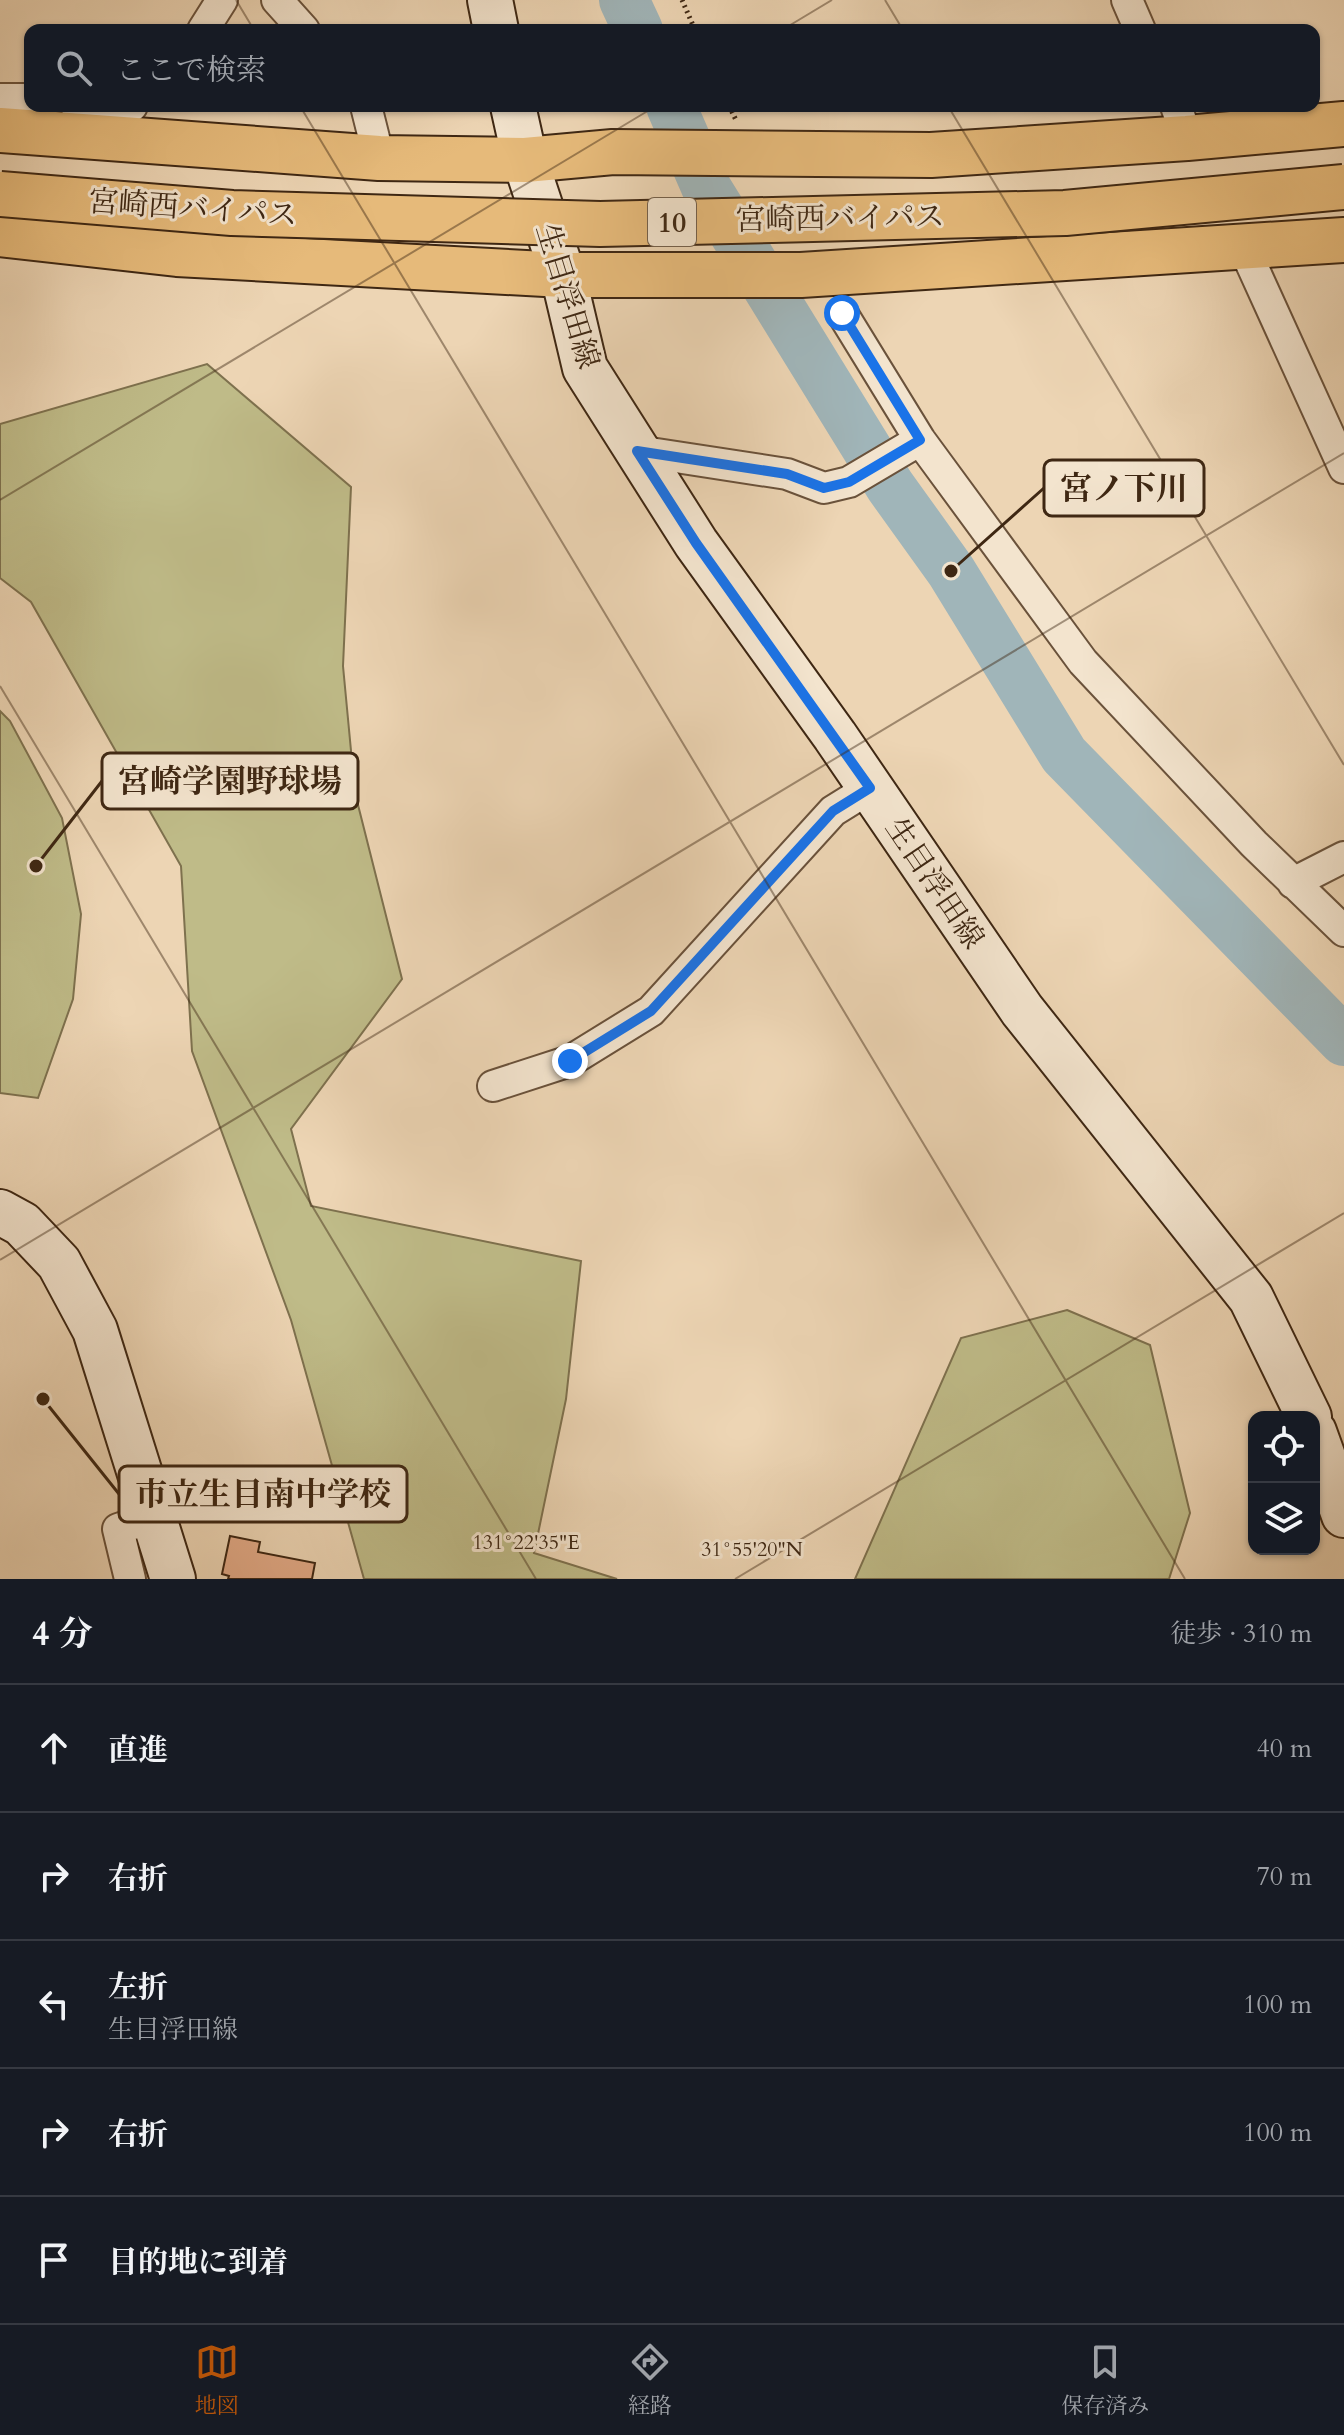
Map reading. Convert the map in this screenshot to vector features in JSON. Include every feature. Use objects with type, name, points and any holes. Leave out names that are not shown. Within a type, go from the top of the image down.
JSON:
[{"type":"highway","points":[[0,130],[379,158],[525,160],[613,152],[931,155],[1182,122],[1247,132],[1344,124]]},
{"type":"highway","name":"宮崎西バイパス","points":[[0,194],[232,213],[600,224],[1065,213],[1344,187]]},
{"type":"highway","name":"宮崎西バイパス","points":[[0,212],[230,230],[598,243],[1065,230],[1338,229]]},
{"type":"highway","points":[[0,234],[177,254],[563,275],[801,275],[1244,248],[1338,229]]},
{"type":"main road","points":[[490,0],[495,24]]},
{"type":"main road","name":"生目浮田線","points":[[514,112],[525,160],[563,275],[585,368],[696,543],[870,788],[1022,1010],[1251,1298],[1306,1411]]},
{"type":"main road","points":[[0,1212],[22,1224],[59,1263],[95,1330],[173,1579]]},
{"type":"main road","points":[[1320,1449],[1344,1515]]},
{"type":"street","points":[[207,24],[222,0]]},
{"type":"street","points":[[277,0],[299,24]]},
{"type":"street","points":[[1127,0],[1137,24]]},
{"type":"street","points":[[0,99],[24,99]]},
{"type":"street","points":[[368,112],[379,158]]},
{"type":"street","points":[[1244,248],[1344,468]]},
{"type":"street","points":[[842,313],[910,446],[1083,662],[1293,883],[1344,931]]},
{"type":"street","points":[[637,451],[787,474],[824,488],[849,482],[910,446]]},
{"type":"street","points":[[493,1086],[570,1061],[651,1011],[833,811],[870,788]]},
{"type":"street","points":[[1293,883],[1344,857]]},
{"type":"street","points":[[130,1579],[118,1529],[153,1517]]},
{"type":"path","points":[[682,0],[692,24]]},
{"type":"shaded area","points":[[207,364],[351,487],[343,666],[355,793],[402,979],[291,1129],[311,1206],[581,1261],[566,1399],[534,1553],[617,1579],[364,1579],[291,1320],[192,1051],[181,866],[31,602],[0,578],[0,424]]},
{"type":"shaded area","points":[[0,711],[10,721],[62,818],[81,914],[73,999],[38,1098],[0,1093]]},
{"type":"shaded area","points":[[1067,1310],[1150,1345],[1190,1513],[1169,1579],[855,1579],[961,1338]]},
{"type":"building","points":[[230,1536],[260,1542],[258,1552],[315,1563],[312,1579],[228,1579],[229,1576],[222,1574]]},
{"type":"waterway","points":[[624,0],[635,24]]},
{"type":"waterway","points":[[674,112],[707,189],[890,486],[951,571],[1064,755],[1344,1041]]},
{"type":"place","name":"宮ノ下川","points":[[951,571]]},
{"type":"place","name":"宮崎学園野球場","points":[[36,866]]},
{"type":"place","name":"市立生目南中学校","points":[[43,1399]]},
{"type":"route","points":[[570,1061],[651,1011],[833,811],[870,788],[696,543],[637,451],[787,474],[824,488],[849,482],[920,440],[842,313]]}]
